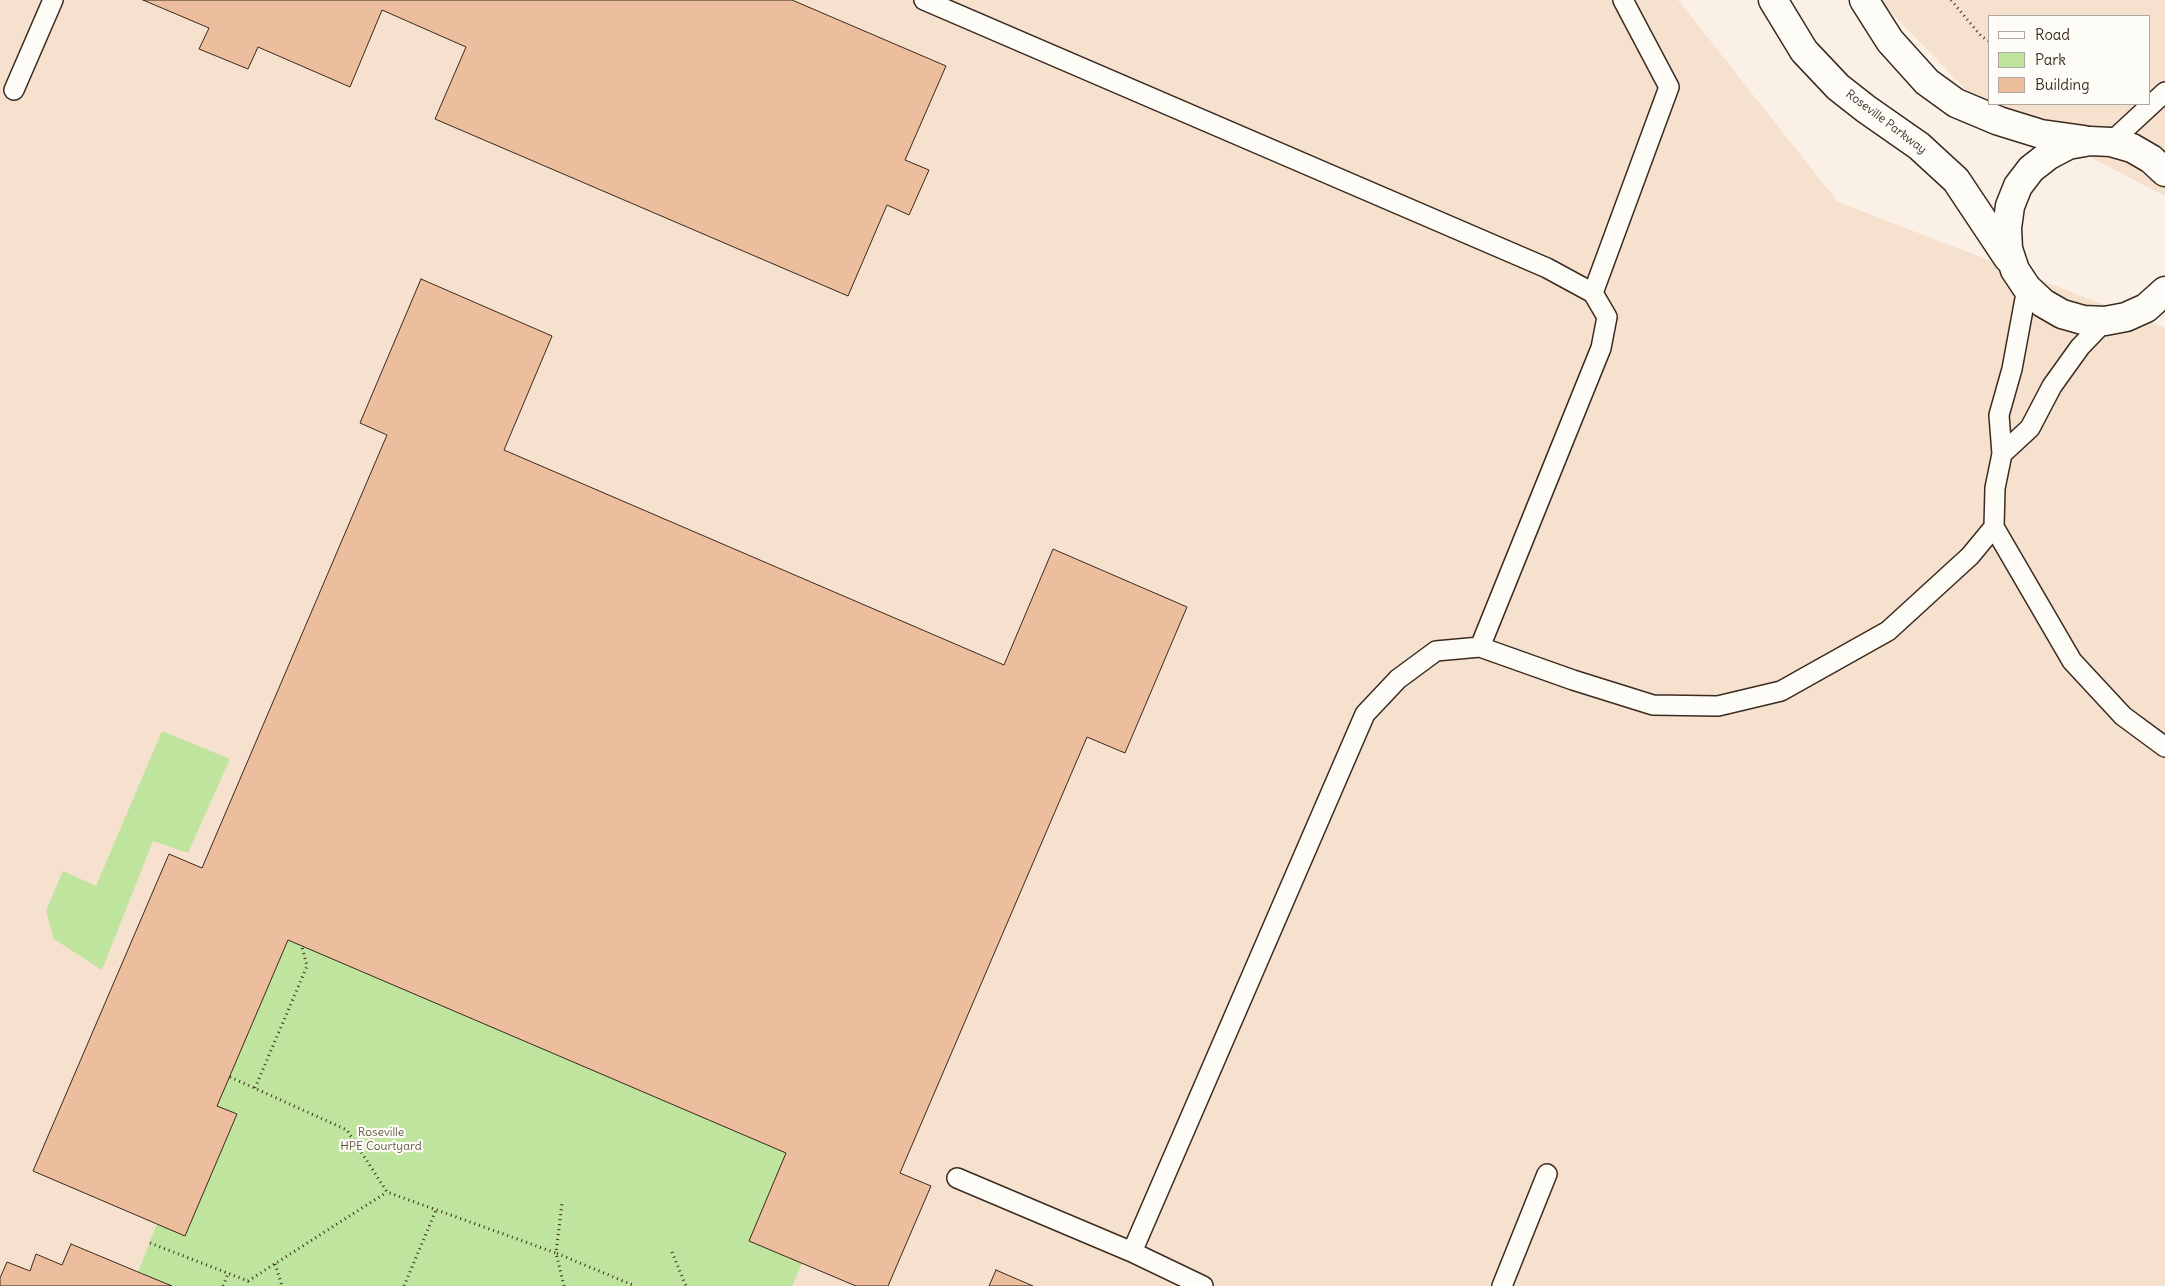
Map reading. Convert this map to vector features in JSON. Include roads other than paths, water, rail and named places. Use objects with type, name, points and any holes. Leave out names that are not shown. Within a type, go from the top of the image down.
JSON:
[{"type":"street","name":"Roseville Parkway","points":[[1773,0],[1804,51],[1838,87],[1919,146],[1956,180],[2021,279],[2043,303],[2062,314],[2083,320],[2115,319]]},
{"type":"street","points":[[1864,0],[1890,41],[1927,82],[1956,103],[1999,121],[2041,134],[2132,148],[2151,159],[2165,172]]},
{"type":"street","points":[[2021,279],[2008,249],[2006,228],[2010,206],[2018,186],[2032,169],[2048,155],[2068,145],[2100,142]]},
{"type":"street","points":[[2115,319],[2146,308],[2165,291]]},
{"type":"street","points":[[2115,319],[2165,315]]},
{"type":"lane","points":[[14,90],[53,0]]},
{"type":"lane","points":[[924,0],[1547,268],[1594,293],[1607,317],[1601,348],[1480,647]]},
{"type":"lane","points":[[1594,293],[1669,86],[1623,0]]},
{"type":"lane","points":[[2150,104],[2165,92]]},
{"type":"lane","points":[[2100,142],[2148,105]]},
{"type":"lane","points":[[2021,279],[2012,369],[1999,415],[2002,454],[1995,488],[1994,527],[2072,661],[2123,716],[2165,747]]},
{"type":"lane","points":[[2002,454],[2030,428],[2052,386],[2080,347],[2115,319]]},
{"type":"lane","points":[[1132,1252],[1365,714],[1398,680],[1436,651],[1480,647],[1573,680],[1653,704],[1718,706],[1763,696],[1781,691],[1888,632],[1970,556],[1994,527]]},
{"type":"lane","points":[[1502,1286],[1547,1174]]},
{"type":"lane","points":[[957,1178],[1132,1252],[1204,1286]]},
{"type":"park label","name":"Roseville HPE Courtyard","points":[[381,1140]]}]
